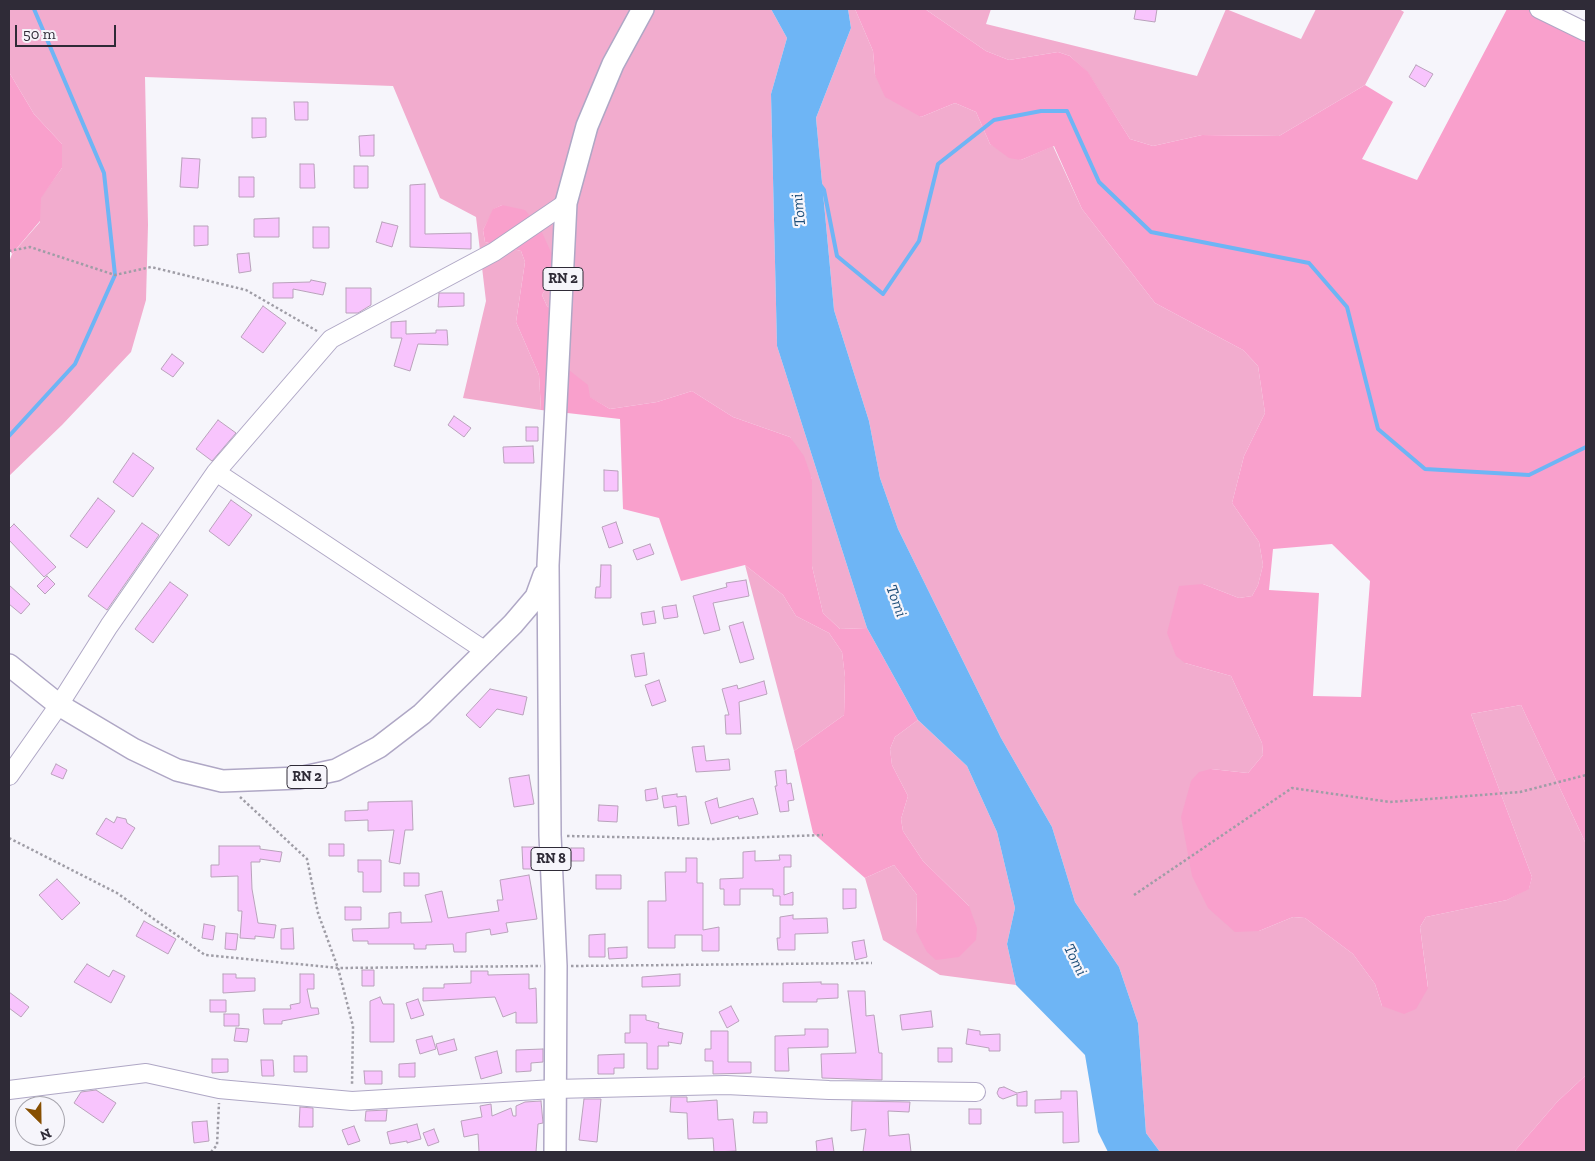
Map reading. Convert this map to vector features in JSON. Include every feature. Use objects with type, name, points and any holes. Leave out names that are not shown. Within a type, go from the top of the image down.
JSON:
[{"type":"main road","name":"RN 2","points":[[9,665],[59,705],[133,749],[177,770],[222,781],[299,778],[336,770],[379,747],[422,714],[487,652],[536,597],[548,565],[566,203],[587,126],[613,64],[643,9]]},
{"type":"main road","name":"RN 8","points":[[548,565],[550,835],[556,966],[555,1152]]},
{"type":"street","points":[[1539,9],[1586,32]]},
{"type":"street","points":[[9,776],[59,705],[109,626],[216,472],[331,339],[494,252],[566,203]]},
{"type":"street","points":[[216,472],[487,652]]},
{"type":"street","points":[[9,1090],[146,1073],[220,1089],[352,1101],[554,1089],[726,1085],[829,1090],[976,1092]]},
{"type":"path","points":[[9,250],[30,247],[115,275],[151,267],[246,290],[331,339]]},
{"type":"path","points":[[1134,895],[1292,788],[1390,802],[1520,792],[1586,775]]},
{"type":"path","points":[[222,781],[307,859],[318,913],[338,968],[353,1026],[352,1101]]},
{"type":"path","points":[[550,835],[712,839],[823,834]]},
{"type":"path","points":[[9,838],[117,893],[205,955],[338,968],[872,963]]},
{"type":"path","points":[[211,1152],[217,1144],[220,1089]]},
{"type":"shaded area","points":[[9,9],[771,9],[787,38],[771,94],[777,346],[867,628],[840,629],[823,613],[812,566],[812,479],[790,437],[733,417],[692,391],[657,402],[610,409],[589,397],[565,367],[566,320],[547,306],[542,295],[555,273],[502,205],[494,209],[483,230],[485,242],[521,251],[525,262],[516,322],[539,375],[541,410],[463,398],[486,301],[476,217],[440,198],[393,86],[145,77],[148,225],[146,300],[131,352],[62,425],[9,476],[9,262],[12,254],[40,222],[40,198],[62,168],[62,144],[34,114],[9,72]]},
{"type":"shaded area","points":[[848,9],[855,9],[873,51],[875,75],[921,117],[955,103],[976,112],[990,144],[1021,160],[1053,146],[1082,209],[1155,303],[1243,350],[1258,366],[1265,413],[1244,456],[1232,503],[1259,542],[1263,565],[1258,585],[1252,596],[1239,598],[1203,584],[1185,663],[1231,676],[1262,743],[1263,755],[1248,773],[1211,769],[1259,931],[1293,917],[1305,918],[1353,954],[1375,984],[1382,1006],[1428,987],[1420,927],[1426,917],[1507,900],[1529,888],[1532,877],[1471,714],[1521,705],[1586,844],[1586,1075],[1557,1102],[1514,1152],[1160,1152],[1146,1133],[1138,1023],[1119,967],[1075,902],[1052,827],[1001,738],[898,529],[880,478],[869,421],[834,310],[816,118],[851,28]]},
{"type":"shaded area","points":[[855,9],[925,9],[986,51],[1009,60],[1058,52],[1070,56],[1088,72],[1130,139],[1153,146],[1202,135],[1279,136],[1365,85],[1393,102],[1362,159],[1417,180],[1507,9],[1539,9],[1586,30],[1586,844],[1521,705],[1471,714],[1532,877],[1529,889],[1507,900],[1426,917],[1420,927],[1428,988],[1416,1009],[1404,1014],[1382,1006],[1375,984],[1353,954],[1305,918],[1293,917],[1259,931],[1235,932],[1208,908],[1192,876],[1181,817],[1191,781],[1199,772],[1211,769],[1248,773],[1263,755],[1262,743],[1231,676],[1185,663],[1176,656],[1167,633],[1179,586],[1203,584],[1239,598],[1252,596],[1258,585],[1263,565],[1259,542],[1232,503],[1244,456],[1265,413],[1258,366],[1243,350],[1155,303],[1082,209],[1054,146],[1021,160],[1009,158],[990,144],[976,112],[955,103],[921,117],[885,97],[875,75],[873,51]],"holes":[[[1332,544],[1370,581],[1361,697],[1313,696],[1319,593],[1269,590],[1273,549]]]},
{"type":"shaded area","points":[[925,9],[991,9],[986,24],[1197,76],[1226,9],[1301,39],[1316,9],[1399,9],[1404,12],[1365,85],[1279,136],[1202,135],[1153,146],[1130,139],[1088,73],[1070,56],[1058,52],[1009,60],[986,51]]},
{"type":"shaded area","points":[[9,72],[34,114],[62,144],[62,168],[41,198],[40,221],[12,254],[9,248]]},
{"type":"shaded area","points":[[502,205],[525,210],[540,228],[555,261],[555,273],[542,295],[547,306],[566,319],[565,367],[588,385],[590,397],[610,409],[657,402],[692,391],[733,417],[790,437],[804,456],[812,479],[812,566],[823,613],[840,629],[867,628],[918,720],[895,737],[890,749],[892,765],[908,796],[901,819],[903,831],[923,861],[969,906],[977,928],[976,940],[959,957],[936,960],[927,952],[916,931],[917,895],[894,865],[865,878],[813,833],[794,751],[844,715],[845,677],[842,652],[829,633],[796,616],[783,595],[745,565],[681,581],[659,518],[623,509],[620,419],[541,410],[539,375],[516,322],[525,262],[521,251],[485,242],[483,230],[493,209]]},
{"type":"shaded area","points":[[745,565],[783,595],[796,616],[829,633],[842,652],[845,677],[844,715],[794,751]]},
{"type":"shaded area","points":[[918,720],[967,766],[997,832],[1015,908],[1007,944],[1016,985],[940,975],[883,940],[865,878],[894,865],[917,895],[916,931],[969,906],[923,861],[903,831],[901,819],[908,796],[892,765],[890,749],[895,737]]},
{"type":"shaded area","points":[[1586,1075],[1586,1152],[1514,1152],[1557,1102]]},
{"type":"water","name":"Tomi","points":[[771,9],[848,9],[851,28],[816,118],[834,310],[869,421],[880,478],[898,529],[1001,738],[1052,827],[1075,902],[1119,967],[1138,1023],[1146,1133],[1160,1152],[1108,1152],[1098,1132],[1085,1055],[1016,985],[1007,944],[1015,908],[997,832],[967,766],[918,720],[867,628],[777,346],[771,94],[787,38]]},
{"type":"building","points":[[1136,9],[1157,9],[1155,22],[1134,19]]},
{"type":"building","points":[[1416,65],[1433,74],[1425,87],[1409,77]]},
{"type":"building","points":[[294,102],[308,102],[308,120],[295,120]]},
{"type":"building","points":[[252,118],[266,118],[266,137],[252,138]]},
{"type":"building","points":[[374,135],[374,156],[360,156],[359,136]]},
{"type":"building","points":[[182,158],[200,159],[198,188],[180,187]]},
{"type":"building","points":[[300,164],[314,164],[315,188],[300,188]]},
{"type":"building","points":[[354,166],[368,166],[368,188],[354,188]]},
{"type":"building","points":[[239,177],[254,177],[254,197],[239,197]]},
{"type":"building","points":[[425,184],[425,234],[471,233],[471,249],[410,247],[410,185]]},
{"type":"building","points":[[279,218],[279,237],[254,237],[254,219]]},
{"type":"building","points":[[382,222],[398,226],[392,247],[376,242]]},
{"type":"building","points":[[194,226],[208,226],[208,245],[194,246]]},
{"type":"building","points":[[313,227],[329,227],[329,248],[313,248]]},
{"type":"building","points":[[249,253],[251,271],[239,273],[237,254]]},
{"type":"building","points":[[311,280],[326,283],[323,295],[293,289],[293,298],[273,298],[273,283],[310,282]]},
{"type":"building","points":[[346,288],[371,288],[371,305],[358,313],[346,313]]},
{"type":"building","points":[[439,293],[464,293],[464,306],[438,307]]},
{"type":"building","points":[[263,306],[286,323],[263,353],[241,337]]},
{"type":"building","points":[[406,321],[406,334],[436,333],[436,330],[447,330],[448,345],[418,344],[410,371],[394,366],[402,338],[391,338],[391,322]]},
{"type":"building","points":[[172,354],[184,363],[173,377],[161,369]]},
{"type":"building","points":[[454,416],[471,428],[464,437],[448,425]]},
{"type":"building","points":[[218,420],[236,433],[212,461],[196,449]]},
{"type":"building","points":[[526,427],[538,427],[538,441],[526,441]]},
{"type":"building","points":[[533,446],[534,463],[504,463],[503,447]]},
{"type":"building","points":[[133,453],[154,468],[133,497],[113,482]]},
{"type":"building","points":[[604,470],[618,471],[618,491],[604,491]]},
{"type":"building","points":[[98,498],[115,511],[87,548],[70,536]]},
{"type":"building","points":[[231,500],[252,515],[229,546],[209,531]]},
{"type":"building","points":[[616,522],[623,543],[609,548],[602,527]]},
{"type":"building","points":[[142,523],[159,535],[107,610],[88,596]]},
{"type":"building","points":[[14,524],[56,567],[44,577],[9,540],[9,529]]},
{"type":"building","points":[[650,544],[654,554],[637,560],[633,550]]},
{"type":"building","points":[[601,565],[611,565],[611,598],[595,598],[596,587],[600,587]]},
{"type":"building","points":[[47,576],[55,584],[45,594],[37,586]]},
{"type":"building","points":[[746,580],[749,596],[713,603],[720,630],[704,634],[693,596],[727,587],[726,583]]},
{"type":"building","points":[[170,582],[188,595],[153,643],[135,629]]},
{"type":"building","points":[[9,585],[30,604],[21,614],[9,604]]},
{"type":"building","points":[[676,605],[678,617],[664,619],[662,607]]},
{"type":"building","points":[[654,611],[656,623],[643,625],[641,613]]},
{"type":"building","points":[[743,622],[754,659],[740,663],[729,626]]},
{"type":"building","points":[[644,653],[647,675],[635,677],[631,655]]},
{"type":"building","points":[[659,680],[666,701],[652,706],[645,685]]},
{"type":"building","points":[[764,681],[767,694],[739,702],[741,734],[726,734],[725,715],[729,715],[722,689],[737,685],[738,689]]},
{"type":"building","points":[[490,689],[527,697],[523,715],[497,709],[480,728],[466,715]]},
{"type":"building","points":[[704,746],[706,761],[729,759],[730,770],[696,772],[692,747]]},
{"type":"building","points":[[56,764],[67,770],[63,779],[51,774]]},
{"type":"building","points":[[786,770],[787,784],[791,783],[794,800],[788,801],[789,811],[780,812],[775,786],[777,786],[775,771]]},
{"type":"building","points":[[529,775],[534,804],[514,807],[509,778]]},
{"type":"building","points":[[656,788],[658,799],[646,801],[645,790]]},
{"type":"building","points":[[677,794],[677,797],[686,796],[689,824],[678,826],[676,806],[664,808],[662,796]]},
{"type":"building","points":[[717,798],[719,808],[753,798],[758,814],[739,819],[738,816],[711,824],[705,802]]},
{"type":"building","points":[[412,801],[413,830],[405,830],[400,864],[389,862],[394,830],[368,831],[368,820],[345,821],[345,811],[368,810],[368,802]]},
{"type":"building","points":[[599,805],[618,806],[617,822],[598,821]]},
{"type":"building","points":[[117,817],[126,819],[127,823],[135,828],[122,849],[96,834],[106,818],[114,823]]},
{"type":"building","points":[[329,844],[344,844],[344,856],[329,856]]},
{"type":"building","points":[[219,846],[260,846],[260,849],[282,852],[280,862],[260,859],[260,862],[251,862],[252,889],[258,923],[276,925],[274,938],[255,936],[255,939],[240,938],[242,911],[238,911],[238,876],[211,877],[211,865],[219,865]]},
{"type":"building","points":[[522,847],[538,847],[539,869],[523,869]]},
{"type":"building","points":[[571,848],[584,848],[584,861],[571,861]]},
{"type":"building","points":[[755,851],[755,861],[780,860],[779,855],[791,855],[791,867],[784,867],[784,895],[793,892],[793,905],[780,905],[780,896],[773,896],[773,889],[740,889],[740,905],[724,905],[724,889],[720,889],[720,879],[743,878],[743,852]]},
{"type":"building","points":[[686,858],[697,858],[697,883],[703,883],[703,930],[719,927],[719,951],[702,951],[702,935],[675,935],[675,948],[648,948],[648,901],[666,901],[665,872],[686,872]]},
{"type":"building","points":[[358,860],[381,860],[381,892],[363,892],[363,872],[358,872]]},
{"type":"building","points":[[404,873],[419,873],[419,886],[404,886]]},
{"type":"building","points":[[529,875],[537,919],[506,923],[508,932],[491,935],[490,929],[466,933],[466,952],[454,952],[453,944],[426,945],[426,949],[414,949],[414,944],[368,944],[368,941],[353,941],[352,929],[389,928],[389,913],[401,912],[401,923],[432,922],[425,895],[442,891],[448,918],[499,911],[497,900],[503,900],[500,880]]},
{"type":"building","points":[[596,875],[621,875],[621,889],[596,889]]},
{"type":"building","points":[[57,879],[80,903],[62,920],[39,895]]},
{"type":"building","points":[[843,889],[856,889],[856,908],[843,909]]},
{"type":"building","points":[[345,907],[361,907],[361,920],[345,920]]},
{"type":"building","points":[[793,915],[793,919],[827,918],[828,933],[795,934],[795,950],[778,950],[777,938],[780,938],[780,917]]},
{"type":"building","points":[[144,921],[176,939],[168,954],[136,936]]},
{"type":"building","points":[[204,924],[215,926],[213,940],[202,938]]},
{"type":"building","points":[[293,928],[294,949],[281,949],[281,929]]},
{"type":"building","points":[[226,933],[238,934],[236,950],[225,949]]},
{"type":"building","points":[[605,934],[605,957],[589,957],[589,935]]},
{"type":"building","points":[[864,940],[867,957],[855,960],[852,942]]},
{"type":"building","points":[[627,947],[627,958],[609,959],[608,948]]},
{"type":"building","points":[[87,964],[109,977],[113,970],[125,976],[111,1003],[74,982]]},
{"type":"building","points":[[362,970],[374,970],[374,986],[362,986]]},
{"type":"building","points":[[471,971],[488,971],[488,975],[529,974],[529,989],[536,988],[537,1023],[516,1023],[516,1012],[503,1017],[495,997],[423,1001],[423,988],[444,988],[444,984],[471,983]]},
{"type":"building","points":[[223,974],[236,974],[236,978],[255,978],[255,991],[223,993]]},
{"type":"building","points":[[300,974],[314,974],[314,989],[307,989],[311,1008],[318,1008],[319,1014],[282,1021],[282,1024],[264,1024],[263,1009],[291,1009],[290,1005],[300,1003]]},
{"type":"building","points":[[680,974],[680,986],[642,987],[642,977]]},
{"type":"building","points":[[821,982],[821,984],[838,984],[838,998],[817,999],[817,1002],[783,1002],[783,983]]},
{"type":"building","points":[[848,991],[865,991],[866,1016],[874,1015],[879,1053],[882,1053],[882,1080],[822,1078],[821,1054],[856,1053]]},
{"type":"building","points":[[9,992],[29,1007],[21,1017],[9,1008]]},
{"type":"building","points":[[380,997],[383,1004],[394,1004],[394,1042],[370,1042],[370,1001]]},
{"type":"building","points":[[418,999],[424,1015],[411,1019],[406,1003]]},
{"type":"building","points":[[210,1000],[226,1000],[226,1012],[210,1012]]},
{"type":"building","points":[[731,1006],[739,1021],[727,1028],[719,1012]]},
{"type":"building","points":[[931,1011],[933,1027],[902,1030],[900,1015]]},
{"type":"building","points":[[224,1014],[239,1014],[239,1026],[224,1026]]},
{"type":"building","points":[[630,1015],[646,1015],[646,1020],[659,1023],[658,1028],[683,1033],[681,1044],[668,1042],[669,1046],[658,1046],[658,1069],[647,1069],[647,1043],[625,1043],[625,1033],[630,1033]]},
{"type":"building","points":[[236,1028],[249,1029],[247,1042],[234,1041]]},
{"type":"building","points":[[805,1029],[828,1029],[828,1047],[788,1048],[789,1071],[775,1071],[775,1036],[805,1035]]},
{"type":"building","points":[[968,1029],[980,1031],[980,1035],[1000,1034],[1000,1051],[989,1051],[989,1048],[966,1044]]},
{"type":"building","points":[[711,1031],[728,1031],[728,1062],[751,1062],[751,1073],[713,1074],[713,1061],[705,1061],[705,1049],[711,1049]]},
{"type":"building","points":[[432,1036],[436,1049],[420,1054],[416,1040]]},
{"type":"building","points":[[454,1039],[457,1050],[439,1055],[436,1044]]},
{"type":"building","points":[[938,1048],[952,1048],[952,1062],[938,1062]]},
{"type":"building","points":[[543,1049],[543,1062],[531,1063],[531,1071],[516,1072],[516,1050]]},
{"type":"building","points":[[497,1051],[502,1073],[481,1079],[475,1057]]},
{"type":"building","points":[[624,1054],[624,1068],[614,1068],[614,1074],[598,1074],[598,1055]]},
{"type":"building","points":[[294,1056],[307,1056],[307,1072],[294,1072]]},
{"type":"building","points":[[212,1059],[228,1059],[228,1072],[212,1073]]},
{"type":"building","points":[[261,1060],[273,1060],[274,1076],[262,1076]]},
{"type":"building","points":[[415,1063],[415,1077],[399,1077],[399,1064]]},
{"type":"building","points":[[364,1071],[382,1071],[382,1084],[365,1084]]},
{"type":"building","points":[[1004,1087],[1017,1093],[1027,1091],[1027,1106],[1017,1106],[1017,1094],[1003,1099],[999,1097],[997,1093],[999,1088]]},
{"type":"building","points":[[96,1090],[116,1103],[103,1123],[74,1103],[81,1092]]},
{"type":"building","points":[[1061,1091],[1077,1091],[1079,1142],[1063,1143],[1063,1112],[1035,1113],[1035,1100],[1061,1099]]},
{"type":"building","points":[[671,1097],[687,1097],[687,1102],[717,1100],[718,1120],[733,1119],[736,1151],[714,1152],[713,1138],[688,1139],[687,1113],[670,1112]]},
{"type":"building","points":[[584,1099],[601,1099],[597,1142],[579,1140]]},
{"type":"building","points":[[541,1101],[543,1123],[538,1124],[536,1152],[479,1152],[478,1134],[464,1137],[461,1121],[482,1117],[480,1106],[491,1104],[492,1116],[511,1108],[513,1116],[516,1116],[516,1106],[525,1102]]},
{"type":"building","points":[[852,1101],[910,1102],[909,1112],[888,1111],[889,1136],[909,1134],[911,1152],[863,1152],[866,1129],[851,1131]]},
{"type":"building","points":[[300,1107],[313,1108],[313,1127],[299,1127]]},
{"type":"building","points":[[969,1109],[981,1109],[981,1124],[969,1124]]},
{"type":"building","points":[[387,1110],[386,1121],[365,1121],[366,1111]]},
{"type":"building","points":[[754,1112],[767,1112],[767,1123],[753,1123]]},
{"type":"building","points":[[207,1121],[209,1141],[194,1143],[192,1122]]},
{"type":"building","points":[[417,1124],[421,1139],[407,1143],[407,1141],[390,1144],[387,1132]]},
{"type":"building","points":[[354,1126],[360,1141],[348,1145],[342,1130]]},
{"type":"building","points":[[434,1129],[439,1142],[428,1146],[423,1133]]},
{"type":"building","points":[[832,1138],[834,1152],[817,1152],[816,1141]]},
{"type":"waterway","points":[[9,436],[75,364],[115,275],[104,173],[34,9]]},
{"type":"waterway","points":[[819,183],[824,190],[837,256],[883,294],[919,241],[938,164],[994,120],[1041,111],[1067,111],[1099,182],[1151,232],[1309,263],[1347,307],[1378,429],[1425,469],[1529,475],[1586,447]]}]
